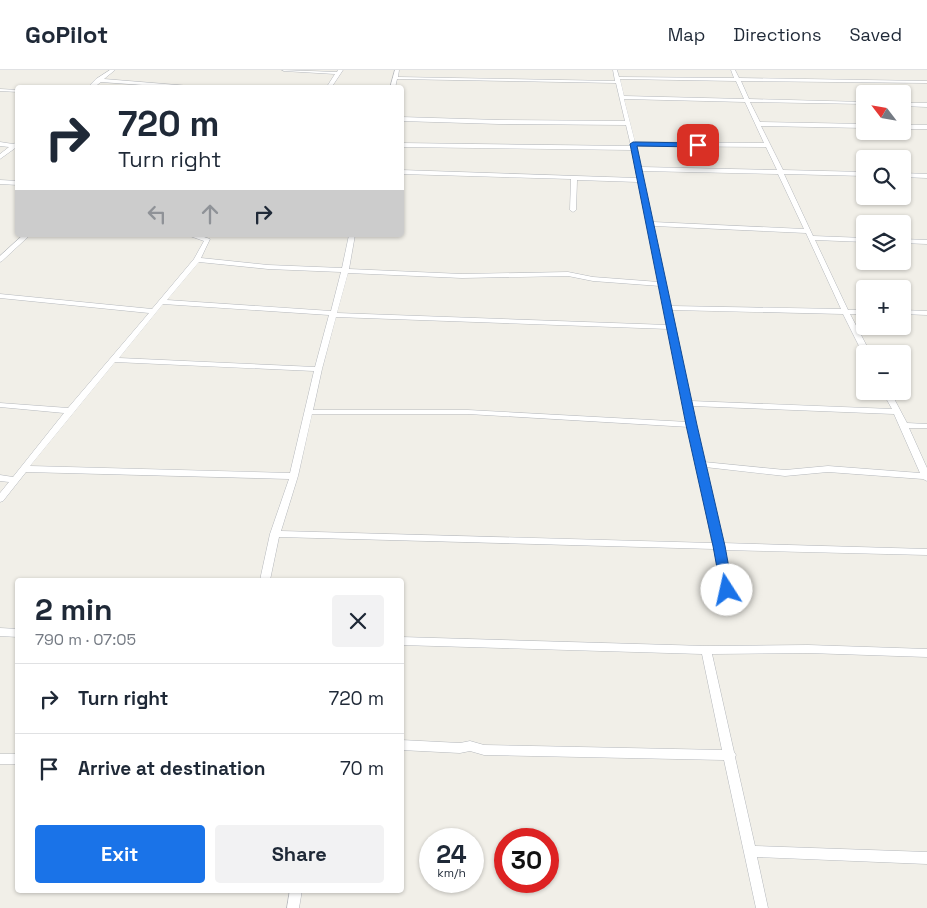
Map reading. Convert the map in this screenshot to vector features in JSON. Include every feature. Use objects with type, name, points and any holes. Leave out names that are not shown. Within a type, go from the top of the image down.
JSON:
[{"type":"street","points":[[92,85],[113,70]]},
{"type":"street","points":[[284,70],[339,72]]},
{"type":"street","points":[[393,85],[397,70]]},
{"type":"street","points":[[616,70],[639,169],[727,590]]},
{"type":"street","points":[[733,70],[862,345]]},
{"type":"street","points":[[330,85],[339,72]]},
{"type":"street","points":[[396,78],[927,82]]},
{"type":"street","points":[[98,80],[169,85]]},
{"type":"street","points":[[0,90],[15,91]]},
{"type":"street","points":[[622,97],[856,103]]},
{"type":"street","points":[[911,104],[927,104]]},
{"type":"street","points":[[404,119],[628,123]]},
{"type":"street","points":[[758,124],[856,126]]},
{"type":"street","points":[[911,127],[927,127]]},
{"type":"street","points":[[0,144],[15,144]]},
{"type":"street","points":[[0,157],[15,145]]},
{"type":"street","points":[[404,146],[768,145]]},
{"type":"street","points":[[8,151],[15,152]]},
{"type":"street","points":[[639,169],[856,174]]},
{"type":"street","points":[[404,172],[641,180]]},
{"type":"street","points":[[911,175],[927,176]]},
{"type":"street","points":[[574,178],[574,210]]},
{"type":"street","points":[[0,182],[15,183]]},
{"type":"street","points":[[650,224],[808,231]]},
{"type":"street","points":[[0,260],[25,237]]},
{"type":"street","points":[[0,499],[70,411],[197,260],[209,237]]},
{"type":"street","points":[[265,578],[275,534],[294,476],[318,370],[345,271],[352,237]]},
{"type":"street","points":[[811,238],[856,240]]},
{"type":"street","points":[[911,241],[927,242]]},
{"type":"street","points":[[0,250],[10,250]]},
{"type":"street","points":[[197,260],[268,267],[462,276],[568,274],[593,279],[662,284]]},
{"type":"street","points":[[0,296],[154,311]]},
{"type":"street","points":[[161,302],[333,314],[671,327]]},
{"type":"street","points":[[667,308],[856,312]]},
{"type":"street","points":[[911,312],[927,313]]},
{"type":"street","points":[[113,360],[318,370]]},
{"type":"street","points":[[700,464],[785,473],[828,469],[926,477],[904,425],[891,400]]},
{"type":"street","points":[[687,403],[897,412]]},
{"type":"street","points":[[0,405],[70,411]]},
{"type":"street","points":[[309,412],[468,412],[691,425]]},
{"type":"street","points":[[904,425],[927,426]]},
{"type":"street","points":[[25,469],[294,476]]},
{"type":"street","points":[[0,478],[16,480]]},
{"type":"street","points":[[275,534],[927,552]]},
{"type":"street","points":[[0,632],[15,633]]},
{"type":"street","points":[[404,642],[706,650],[808,649],[927,652]]},
{"type":"street","points":[[706,650],[762,908]]},
{"type":"street","points":[[404,745],[460,748],[470,746],[484,750],[730,755]]},
{"type":"street","points":[[0,758],[15,759]]},
{"type":"street","points":[[751,851],[927,858]]},
{"type":"street","points":[[293,908],[296,893]]},
{"type":"route","points":[[698,145],[633,144],[727,590]]}]
